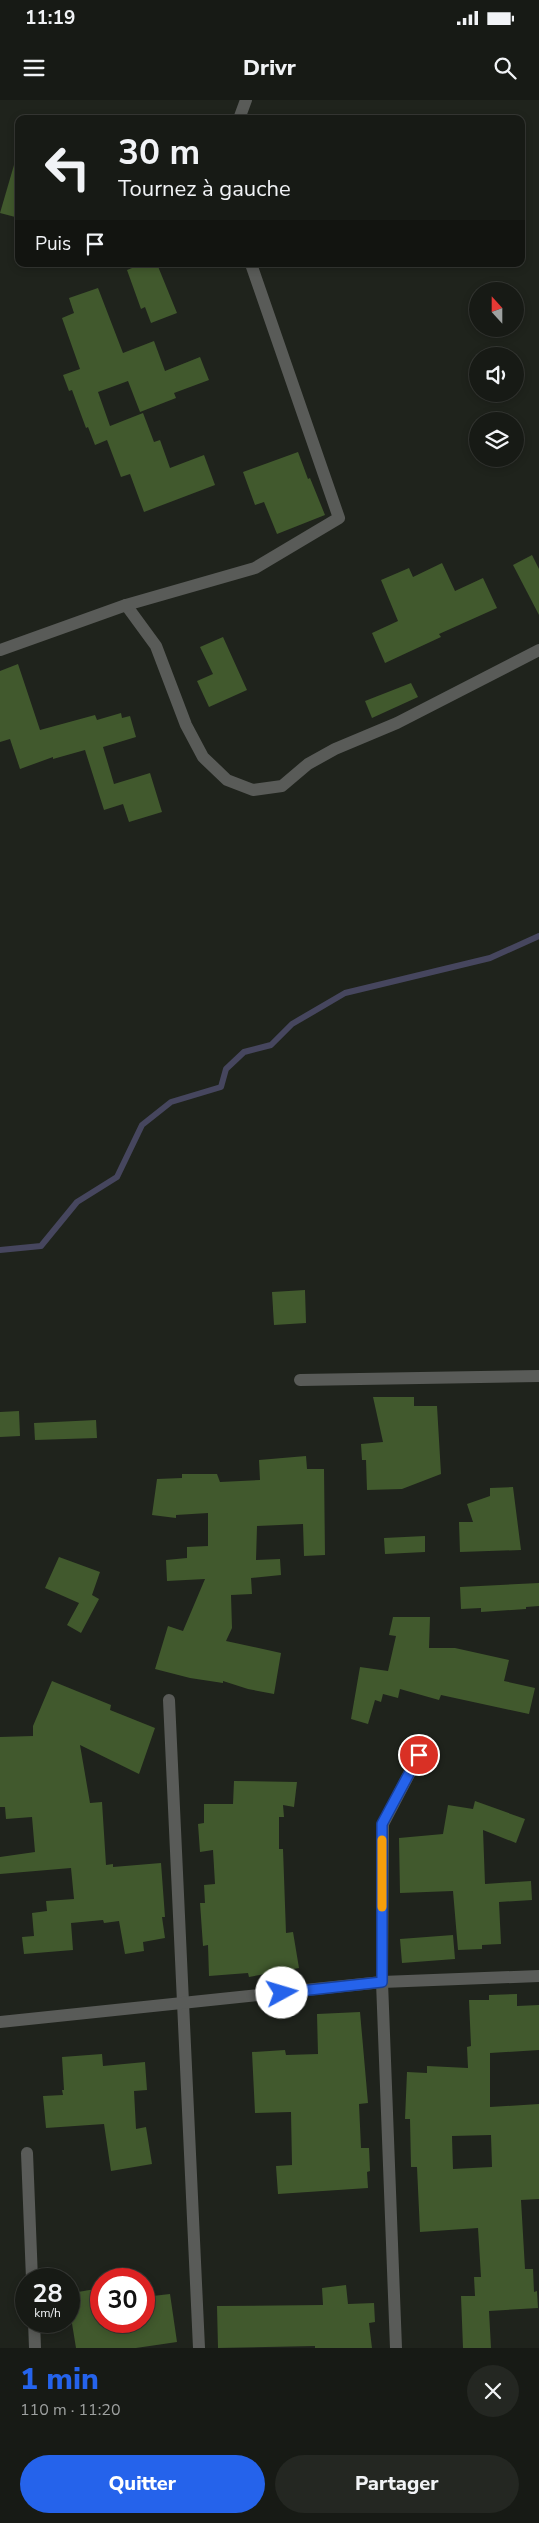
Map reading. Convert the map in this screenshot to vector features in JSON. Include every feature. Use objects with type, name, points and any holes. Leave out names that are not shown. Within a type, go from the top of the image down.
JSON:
[{"type":"street","points":[[240,115],[246,100]]},
{"type":"street","points":[[0,650],[126,605],[255,568],[339,518],[252,267]]},
{"type":"street","points":[[126,605],[156,646],[186,725],[203,757],[227,780],[253,790],[282,786],[308,764],[335,749],[397,723],[539,650]]},
{"type":"street","points":[[300,1380],[539,1376]]},
{"type":"street","points":[[169,1700],[199,2348]]},
{"type":"street","points":[[396,2348],[382,1982],[382,1824],[419,1755]]},
{"type":"street","points":[[0,2022],[382,1982],[539,1976]]},
{"type":"street","points":[[27,2153],[32,2268]]},
{"type":"street","points":[[34,2333],[35,2348]]},
{"type":"building","points":[[14,165],[15,165],[15,217],[0,213]]},
{"type":"building","points":[[134,267],[158,267],[177,313],[151,323],[145,307],[141,309],[127,270]]},
{"type":"building","points":[[98,288],[123,353],[154,341],[165,371],[200,357],[209,380],[174,393],[176,398],[140,412],[128,381],[98,392],[110,426],[143,413],[154,442],[160,440],[170,468],[204,455],[215,485],[144,512],[130,474],[121,477],[107,440],[95,445],[88,427],[86,428],[72,390],[69,391],[63,375],[80,369],[62,318],[74,313],[69,298]]},
{"type":"building","points":[[298,452],[325,515],[277,534],[264,502],[255,505],[243,472]]},
{"type":"building","points":[[532,555],[539,569],[539,615],[513,565]]},
{"type":"building","points":[[442,563],[455,591],[483,578],[497,608],[439,634],[441,637],[385,663],[372,633],[398,621],[381,580],[409,568],[413,577]]},
{"type":"building","points":[[223,637],[247,690],[209,707],[197,681],[213,674],[200,647]]},
{"type":"building","points":[[18,664],[40,730],[95,715],[97,720],[121,713],[122,718],[130,716],[136,737],[103,747],[114,784],[150,773],[162,812],[129,822],[123,804],[104,810],[85,750],[53,759],[53,757],[20,769],[10,739],[0,742],[0,671]]},
{"type":"building","points":[[411,683],[418,697],[372,718],[365,701]]},
{"type":"building","points":[[305,1290],[306,1323],[274,1325],[272,1292]]},
{"type":"building","points":[[373,1397],[414,1397],[414,1406],[437,1406],[441,1474],[402,1489],[367,1490],[366,1460],[362,1460],[361,1444],[383,1442]]},
{"type":"building","points":[[19,1411],[20,1436],[0,1437],[0,1412]]},
{"type":"building","points":[[96,1420],[97,1438],[35,1440],[34,1423]]},
{"type":"building","points":[[306,1456],[307,1469],[324,1469],[325,1555],[304,1556],[303,1524],[257,1526],[256,1560],[280,1559],[281,1575],[251,1578],[252,1594],[231,1595],[232,1628],[226,1641],[281,1653],[274,1694],[248,1689],[223,1681],[223,1683],[190,1678],[155,1669],[168,1626],[183,1631],[205,1579],[167,1581],[166,1560],[187,1558],[187,1547],[208,1546],[208,1513],[176,1515],[176,1518],[152,1515],[157,1479],[182,1478],[182,1474],[217,1474],[220,1482],[260,1480],[259,1460]]},
{"type":"building","points":[[513,1487],[521,1550],[460,1552],[459,1522],[473,1522],[467,1504],[490,1496],[490,1488]]},
{"type":"building","points":[[425,1536],[425,1552],[385,1554],[384,1538]]},
{"type":"building","points":[[59,1557],[100,1572],[92,1595],[99,1599],[81,1633],[67,1625],[79,1603],[45,1588]]},
{"type":"building","points":[[539,1583],[539,1606],[526,1607],[526,1609],[481,1612],[481,1608],[461,1609],[460,1587]]},
{"type":"building","points":[[393,1617],[430,1617],[429,1648],[455,1648],[509,1660],[504,1681],[535,1688],[529,1714],[441,1695],[439,1700],[400,1689],[398,1698],[383,1694],[381,1702],[375,1700],[368,1724],[351,1719],[360,1667],[388,1671],[396,1636],[389,1635]]},
{"type":"building","points":[[52,1681],[111,1705],[110,1710],[155,1728],[139,1774],[80,1745],[90,1803],[102,1802],[106,1865],[113,1864],[113,1867],[161,1863],[165,1917],[162,1917],[165,1938],[143,1942],[144,1951],[125,1954],[119,1921],[104,1923],[103,1920],[71,1923],[73,1950],[24,1954],[22,1937],[34,1936],[32,1913],[47,1911],[46,1901],[74,1899],[71,1868],[0,1874],[0,1857],[35,1852],[32,1817],[6,1819],[5,1807],[0,1807],[0,1737],[33,1736],[33,1726]]},
{"type":"building","points":[[234,1781],[297,1782],[294,1807],[283,1805],[284,1817],[279,1817],[279,1849],[283,1849],[286,1933],[293,1932],[299,1968],[249,1977],[248,1973],[209,1976],[208,1945],[203,1946],[200,1903],[205,1903],[204,1885],[215,1884],[213,1850],[200,1852],[198,1824],[204,1823],[204,1804],[233,1804]]},
{"type":"building","points":[[475,1801],[525,1819],[516,1843],[483,1830],[485,1884],[531,1881],[532,1900],[499,1902],[501,1944],[482,1945],[482,1949],[458,1950],[453,1891],[400,1893],[399,1838],[443,1834],[448,1805],[473,1809]]},
{"type":"building","points":[[453,1935],[455,1959],[402,1963],[400,1939]]},
{"type":"building","points":[[517,1994],[517,2006],[539,2005],[539,2050],[490,2053],[490,2107],[539,2104],[539,2199],[521,2200],[525,2269],[533,2269],[534,2292],[537,2291],[538,2308],[489,2311],[491,2348],[463,2348],[461,2296],[475,2296],[474,2277],[481,2277],[478,2228],[420,2232],[417,2167],[411,2167],[410,2119],[405,2119],[407,2072],[427,2073],[427,2066],[468,2068],[467,2047],[471,2046],[469,2000],[489,2000],[489,1995]],"holes":[[[491,2135],[492,2167],[453,2169],[452,2136]]]},
{"type":"building","points":[[360,2012],[368,2103],[359,2104],[361,2148],[369,2148],[370,2171],[367,2172],[368,2188],[278,2194],[276,2166],[292,2165],[291,2112],[255,2113],[252,2052],[285,2050],[286,2055],[318,2054],[317,2014]]},
{"type":"building","points":[[102,2054],[103,2066],[145,2062],[147,2090],[134,2091],[136,2129],[146,2127],[152,2164],[111,2171],[104,2124],[46,2128],[43,2096],[63,2095],[62,2057]]},
{"type":"building","points":[[346,2285],[348,2304],[374,2303],[375,2322],[369,2323],[372,2348],[315,2348],[315,2346],[218,2348],[217,2306],[323,2305],[322,2288]]},
{"type":"building","points":[[90,2290],[90,2333],[155,2333],[155,2296],[170,2294],[177,2342],[136,2348],[76,2348],[74,2333],[80,2333],[80,2292]]},
{"type":"waterway","points":[[0,1250],[41,1246],[77,1202],[117,1177],[142,1125],[171,1102],[221,1087],[226,1069],[244,1052],[271,1045],[292,1024],[345,993],[490,958],[539,936]]},
{"type":"slow traffic","points":[[382,1840],[382,1907]]},
{"type":"route","points":[[282,1993],[382,1982],[382,1824],[419,1755]]}]
